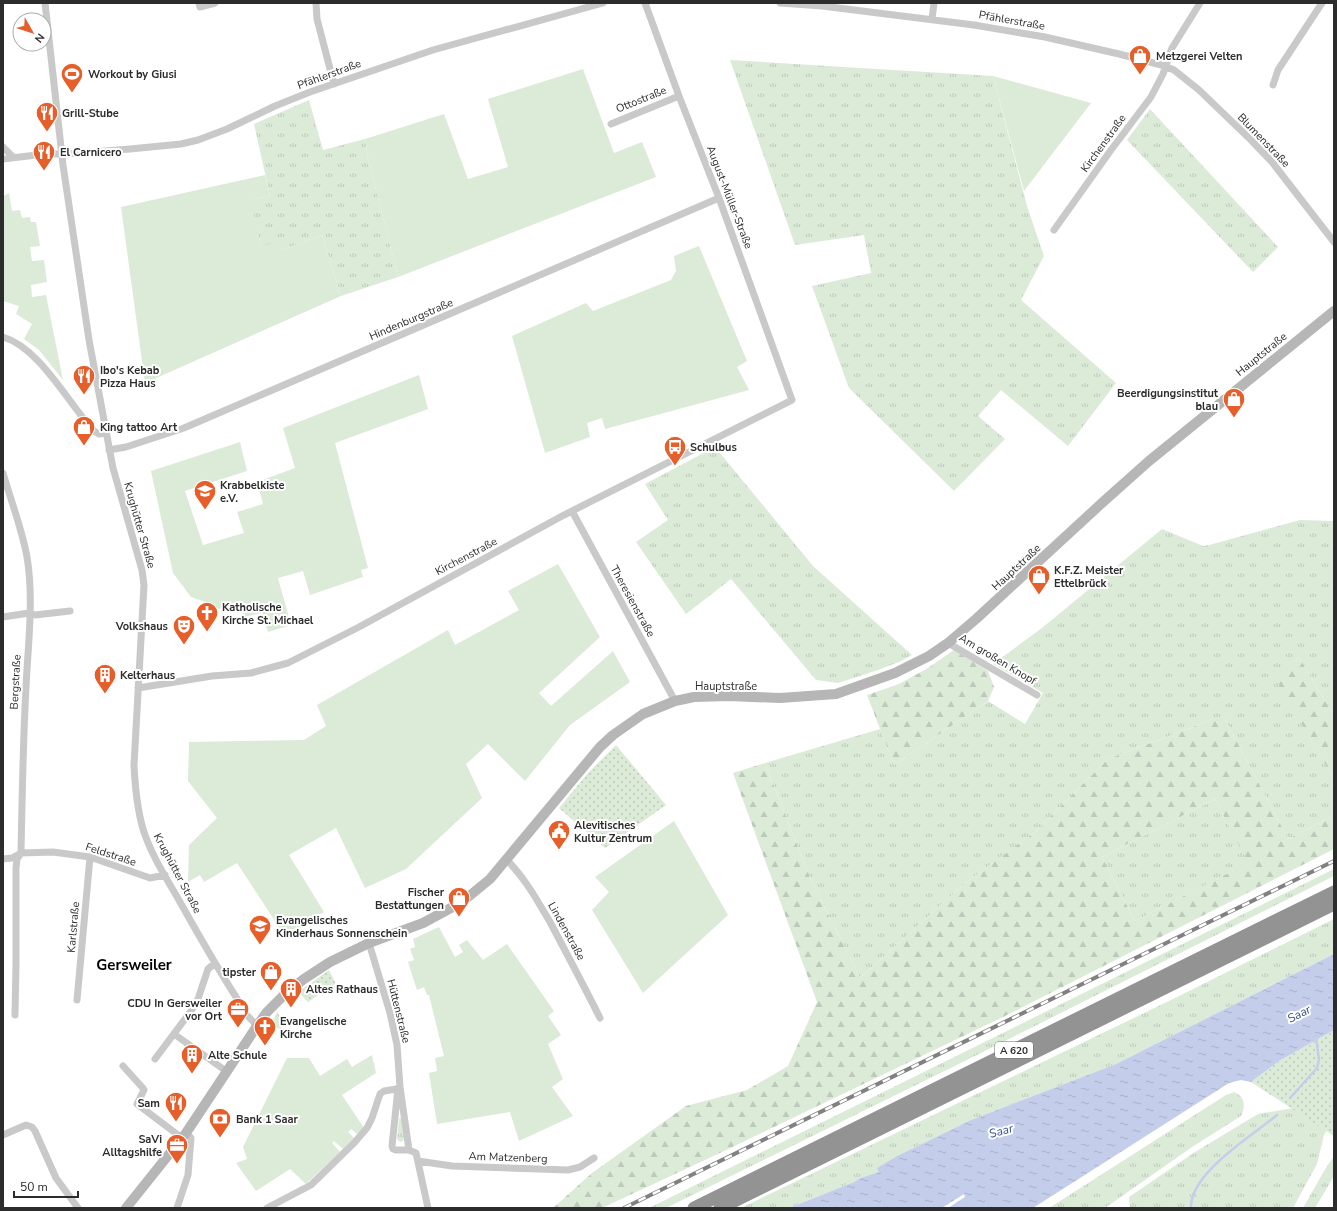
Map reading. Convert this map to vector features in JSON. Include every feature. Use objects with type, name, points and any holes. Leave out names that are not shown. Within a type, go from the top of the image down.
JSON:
[{"type":"highway","name":"A 620","points":[[694,1208],[1334,892]]},
{"type":"highway","name":"A 620","points":[[720,1208],[1334,904]]},
{"type":"main road","name":"Hauptstraße","points":[[126,1208],[184,1136],[257,1026],[279,999],[304,979],[336,958],[370,943],[423,923],[462,902],[490,879],[608,739],[643,714],[675,701],[709,696],[780,698],[836,694],[895,674],[929,656],[976,619],[1149,461],[1334,311]]},
{"type":"street","name":"Krughütter Straße","points":[[44,3],[62,154],[89,340],[108,450],[138,551],[144,585],[134,765],[138,808],[146,836],[165,875],[246,1014],[257,1026]]},
{"type":"street","points":[[199,3],[200,7],[215,3]]},
{"type":"street","points":[[316,3],[317,19],[334,84]]},
{"type":"street","name":"Pfählerstraße","points":[[3,159],[152,147],[181,144],[198,140],[227,130],[275,106],[310,92],[432,50],[603,3]]},
{"type":"street","name":"August-Müller-Straße","points":[[645,3],[679,96],[719,198],[792,400]]},
{"type":"street","name":"Pfählerstraße","points":[[780,3],[932,19],[974,25],[1045,37],[1165,66]]},
{"type":"street","points":[[932,19],[934,3]]},
{"type":"street","name":"Kirchenstraße","points":[[1054,230],[1151,96],[1163,74],[1172,48],[1200,3]]},
{"type":"street","points":[[1272,85],[1278,70],[1322,3]]},
{"type":"street","name":"Blumenstraße","points":[[1165,66],[1174,70],[1199,90],[1251,140],[1272,162],[1295,190],[1334,242]]},
{"type":"street","name":"Ottostraße","points":[[611,124],[679,96]]},
{"type":"street","points":[[3,147],[13,157]]},
{"type":"street","name":"Hindenburgstraße","points":[[108,450],[126,447],[184,428],[719,198]]},
{"type":"street","points":[[3,337],[21,346],[32,355],[94,431],[99,434],[106,433]]},
{"type":"street","name":"Kirchenstraße","points":[[138,688],[212,676],[250,672],[288,663],[359,627],[572,511],[792,400]]},
{"type":"street","name":"Bergstraße","points":[[3,473],[20,529],[27,558],[29,579],[20,853],[17,859],[16,868],[16,963],[14,1015]]},
{"type":"street","name":"Theresienstraße","points":[[572,511],[675,701]]},
{"type":"street","points":[[3,616],[70,611]]},
{"type":"street","name":"Am großen Knopf","points":[[948,642],[1037,695]]},
{"type":"street","name":"Feldstraße","points":[[3,859],[12,858],[20,853],[53,852],[90,857],[150,878],[165,875]]},
{"type":"street","name":"Karlstraße","points":[[77,1000],[90,857]]},
{"type":"street","name":"Lindenstraße","points":[[506,859],[516,869],[532,891],[565,950],[600,1018]]},
{"type":"street","name":"Hüttenstraße","points":[[370,943],[390,1013],[397,1045],[399,1088],[409,1150],[396,1150],[393,1149],[392,1146],[399,1088]]},
{"type":"street","points":[[155,1059],[191,1011],[198,999],[208,969],[215,963]]},
{"type":"street","points":[[174,1034],[226,1071]]},
{"type":"street","points":[[123,1066],[144,1090],[137,1104],[184,1136],[191,1138],[188,1175],[177,1208]]},
{"type":"street","points":[[268,1208],[311,1185],[354,1143],[366,1128],[372,1118],[380,1094],[384,1091],[399,1088]]},
{"type":"street","points":[[3,1136],[26,1125],[32,1126],[56,1178],[78,1208]]},
{"type":"street","points":[[409,1150],[416,1153],[428,1208]]},
{"type":"street","name":"Am Matzenberg","points":[[418,1161],[452,1166],[568,1170],[580,1167],[594,1158]]},
{"type":"green space","points":[[730,60],[993,76],[1027,206],[1044,256],[1021,300],[1116,383],[1068,446],[1001,390],[978,416],[1005,439],[954,491],[849,388],[812,286],[871,273],[864,235],[795,245]]},
{"type":"green space","points":[[583,69],[614,153],[642,142],[656,177],[398,277],[368,158],[365,139],[444,114],[468,179],[508,167],[488,99]]},
{"type":"green space","points":[[993,76],[1091,103],[1024,191]]},
{"type":"green space","points":[[309,100],[323,150],[365,139],[368,158],[398,277],[341,296],[322,235],[282,250],[261,246],[250,200],[270,196],[254,124]]},
{"type":"green space","points":[[1150,109],[1278,247],[1253,272],[1127,140]]},
{"type":"green space","points":[[265,175],[270,196],[251,200],[261,246],[279,241],[282,250],[322,235],[341,296],[145,383],[121,207]]},
{"type":"green space","points":[[9,193],[12,211],[20,210],[22,218],[30,217],[31,222],[36,222],[40,246],[30,247],[32,261],[44,260],[47,282],[31,285],[32,297],[46,295],[63,380],[39,350],[24,339],[32,324],[16,314],[19,306],[3,301],[3,196]]},
{"type":"green space","points":[[699,246],[747,361],[737,367],[749,390],[605,429],[602,418],[587,423],[590,437],[545,453],[512,336],[586,303],[593,311],[671,280],[676,271],[674,256]]},
{"type":"green space","points":[[419,375],[428,409],[335,443],[368,568],[361,570],[363,577],[310,595],[303,571],[278,578],[291,625],[268,632],[262,613],[244,617],[240,604],[213,610],[211,604],[191,597],[173,573],[151,471],[240,442],[247,471],[185,491],[203,545],[244,533],[237,512],[263,504],[257,482],[295,468],[283,428]]},
{"type":"green space","points":[[715,447],[813,566],[912,655],[878,670],[838,683],[816,680],[731,579],[686,614],[636,542],[668,520],[645,484]]},
{"type":"green space","points":[[1300,520],[1334,521],[1334,716],[1299,657],[1274,675],[1334,779],[1334,815],[1288,839],[1225,719],[1213,719],[1108,759],[1036,831],[963,885],[860,978],[810,878],[765,763],[880,729],[894,765],[988,701],[1025,724],[1043,693],[993,664],[1042,628],[1162,529],[1203,546]]},
{"type":"green space","points":[[558,564],[600,637],[539,693],[551,706],[613,651],[630,682],[570,725],[525,781],[488,744],[466,764],[482,798],[406,869],[365,888],[336,828],[289,855],[324,912],[286,938],[237,863],[204,882],[200,875],[188,882],[189,845],[217,818],[188,781],[189,742],[304,740],[326,726],[317,705],[448,630],[455,645],[519,610],[508,591]]},
{"type":"green space","points":[[954,650],[988,671],[994,687],[988,701],[894,765],[867,695],[899,684],[928,668]]},
{"type":"green space","points":[[1299,657],[1334,716],[1334,779],[1273,675]]},
{"type":"green space","points":[[1213,719],[1225,719],[1288,839],[1334,815],[1334,849],[1003,1017],[602,1208],[553,1208],[592,1173],[686,1106],[747,1090],[788,1066],[817,1002],[733,773],[765,763],[810,878],[860,978],[963,885],[1036,831],[1108,759]],"holes":[[[1215,799],[1248,863],[1135,921],[1102,857]]]},
{"type":"green space","points":[[616,745],[666,805],[605,848],[559,808],[589,772]]},
{"type":"green space","points":[[1215,799],[1249,863],[1135,921],[1102,857]]},
{"type":"green space","points":[[674,821],[728,915],[643,993],[592,910],[609,892],[595,877]]},
{"type":"green space","points":[[1334,869],[1334,876],[971,1058],[666,1208],[649,1208]]},
{"type":"green space","points":[[1334,919],[1334,954],[1116,1064],[971,1120],[899,1155],[879,1172],[860,1178],[854,1182],[789,1208],[741,1208],[1173,999]]},
{"type":"green space","points":[[439,927],[455,957],[463,952],[459,945],[467,940],[483,960],[507,944],[554,1011],[548,1016],[561,1035],[548,1044],[563,1079],[552,1087],[573,1116],[519,1141],[510,1112],[437,1124],[429,1073],[437,1071],[435,1058],[444,1056],[429,995],[427,995],[424,987],[417,990],[408,962],[414,960],[410,949],[415,947],[413,939]]},
{"type":"green space","points":[[329,970],[335,984],[308,1002],[298,992]]},
{"type":"green space","points":[[277,1012],[279,1017],[285,1023],[280,1029],[271,1025]]},
{"type":"green space","points":[[1334,1030],[1334,1136],[1251,1082],[1279,1061]]},
{"type":"green space","points":[[372,1055],[376,1073],[342,1095],[364,1128],[357,1134],[351,1129],[348,1132],[354,1138],[343,1149],[334,1141],[332,1143],[340,1152],[306,1184],[290,1169],[256,1191],[236,1163],[247,1159],[243,1147],[287,1058],[309,1058],[320,1076],[347,1059],[352,1067]]},
{"type":"green space","points":[[1234,1092],[1240,1096],[1244,1102],[1244,1108],[1241,1116],[1192,1147],[1105,1208],[1049,1208],[1226,1095]]},
{"type":"green space","points":[[1299,1107],[1334,1117],[1324,1135],[1317,1164],[1293,1208],[1130,1208],[1129,1197],[1195,1152],[1258,1114]]},
{"type":"green space","points":[[400,1118],[402,1119],[404,1137],[403,1141],[400,1142],[397,1139]]},
{"type":"green space","points":[[1334,1156],[1334,1176],[1315,1208],[1303,1208],[1324,1171]]},
{"type":"water","name":"Saar","points":[[1334,954],[1334,1030],[1279,1061],[1251,1082],[1241,1080],[1229,1083],[1033,1208],[948,1208],[965,1197],[964,1194],[942,1208],[789,1208],[854,1182],[860,1178],[879,1172],[877,1168],[899,1155],[971,1120],[1116,1064]]},
{"type":"waterway","points":[[1290,1098],[1317,1068],[1319,1060],[1316,1037]]},
{"type":"waterway","points":[[1191,1208],[1193,1195],[1200,1182],[1211,1169],[1224,1156],[1277,1115]]},
{"type":"railway","points":[[624,1208],[1334,861]]},
{"type":"place","name":"Metzgerei Velten","points":[[1140,76]]},
{"type":"place","name":"Workout by Giusi","points":[[72,94]]},
{"type":"place","name":"Grill-Stube","points":[[47,132]]},
{"type":"place","name":"El Carnicero","points":[[44,172]]},
{"type":"place","name":"Ibo's Kebab Pizza Haus","points":[[84,396]]},
{"type":"place","name":"Beerdigungsinstitut blau","points":[[1234,418]]},
{"type":"place","name":"King tattoo Art","points":[[84,446]]},
{"type":"place","name":"Schulbus","points":[[675,466]]},
{"type":"place","name":"Krabbelkiste e.V.","points":[[205,510]]},
{"type":"place","name":"K.F.Z. Meister Ettelbrück","points":[[1039,596]]},
{"type":"place","name":"Katholische Kirche St. Michael","points":[[207,632]]},
{"type":"place","name":"Volkshaus","points":[[184,646]]},
{"type":"place","name":"Kelterhaus","points":[[105,694]]},
{"type":"place","name":"Alevitisches Kultur Zentrum","points":[[559,850]]},
{"type":"place","name":"Fischer Bestattungen","points":[[459,918]]},
{"type":"place","name":"Evangelisches Kinderhaus Sonnenschein","points":[[260,946]]},
{"type":"place","name":"tipster","points":[[271,992]]},
{"type":"place","name":"Altes Rathaus","points":[[291,1008]]},
{"type":"place","name":"CDU In Gersweiler vor Ort","points":[[238,1028]]},
{"type":"place","name":"Evangelische Kirche","points":[[265,1046]]},
{"type":"place","name":"Alte Schule","points":[[192,1074]]},
{"type":"place","name":"Sam","points":[[176,1122]]},
{"type":"place","name":"Bank 1 Saar","points":[[220,1138]]},
{"type":"place","name":"SaVi Alltagshilfe","points":[[177,1164]]},
{"type":"district","name":"Gersweiler","points":[[134,965]]}]
